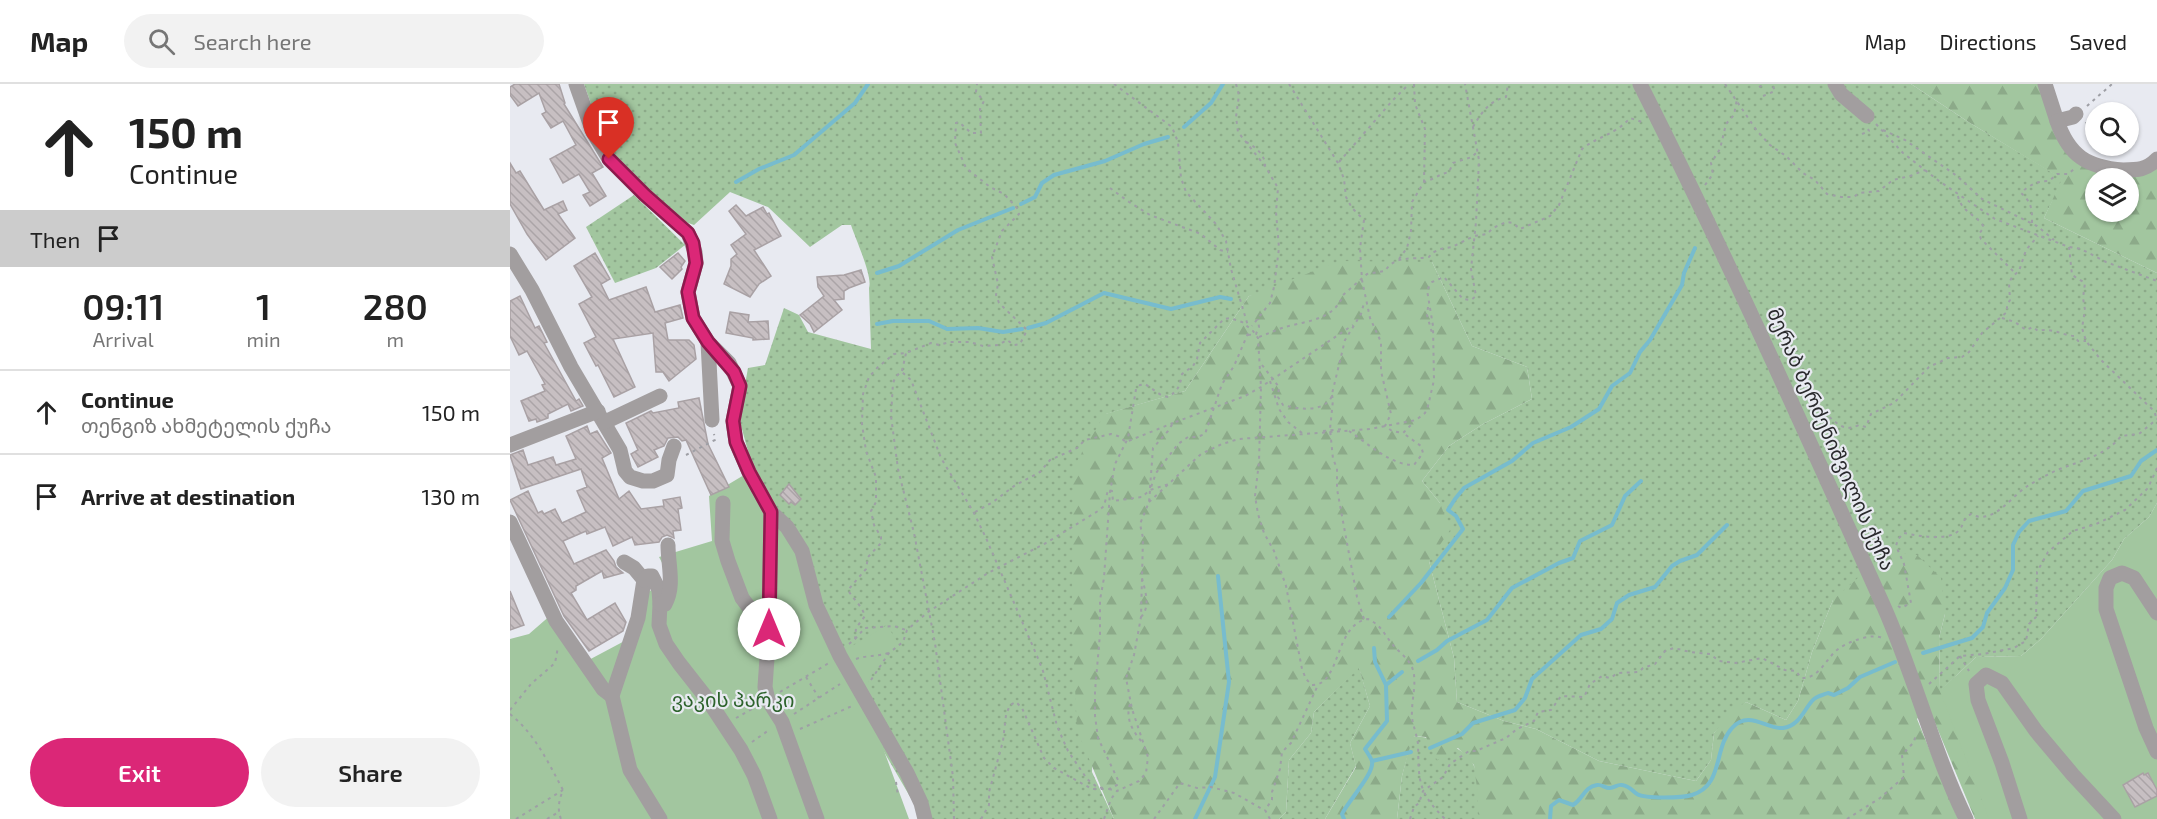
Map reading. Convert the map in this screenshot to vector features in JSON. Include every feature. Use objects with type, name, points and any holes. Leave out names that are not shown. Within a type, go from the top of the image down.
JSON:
[{"type":"street","points":[[576,84],[593,132],[609,159],[688,233],[695,252],[696,263],[688,292],[693,318],[708,342],[734,372],[740,386],[733,421],[736,442],[771,512],[787,527],[802,551],[816,605],[838,652],[907,773],[926,819]]},
{"type":"street","name":"მერაბ ბერძენიშვილის ქუჩა","points":[[1640,84],[1750,311],[1884,608],[1952,789],[1966,819]]},
{"type":"street","points":[[1835,84],[1868,124]]},
{"type":"street","points":[[2045,84],[2062,134],[2068,145],[2085,161],[2107,168],[2139,171],[2147,168],[2157,159]]},
{"type":"street","points":[[2057,121],[2073,117],[2082,119]]},
{"type":"street","points":[[510,254],[532,290],[571,367],[602,416],[620,450],[625,471],[630,477],[643,481],[667,475],[674,447]]},
{"type":"street","points":[[708,342],[712,420]]},
{"type":"street","points":[[510,445],[660,396]]},
{"type":"street","points":[[723,503],[722,541],[742,598],[752,610],[761,614],[768,611]]},
{"type":"street","points":[[771,512],[769,629],[765,687],[768,701],[781,722],[805,782],[817,819]]},
{"type":"street","points":[[510,522],[556,621],[603,689],[612,696]]},
{"type":"street","points":[[660,604],[665,604],[671,586],[668,545]]},
{"type":"street","points":[[624,562],[634,568],[644,580]]},
{"type":"street","points":[[2157,613],[2134,578],[2121,573],[2110,578],[2106,588],[2106,609],[2146,728],[2157,752]]},
{"type":"street","points":[[655,813],[630,770],[612,696],[634,628],[644,580],[648,576],[652,576],[655,580],[660,604],[659,625],[666,644],[728,724],[742,747],[770,819]]},
{"type":"street","points":[[631,604],[634,628]]},
{"type":"street","points":[[2019,819],[2002,763],[1978,700],[1976,684],[1986,675],[2002,683],[2036,731],[2114,819]]},
{"type":"path","points":[[855,639],[856,628],[865,616],[864,610],[848,590],[867,569],[868,557],[881,543],[881,537],[874,525],[872,511],[876,502],[876,477],[866,451],[862,424],[863,394],[869,377],[894,354],[906,353],[931,343],[939,345],[950,342],[970,342],[983,346],[998,345],[1007,340],[1014,345],[1020,344],[1027,330],[999,303],[996,295],[998,284],[993,257],[1002,231],[1018,213],[1018,209],[1004,194],[990,187],[966,168],[955,143],[956,123],[959,122],[971,133],[981,132],[981,109],[984,101],[976,92],[977,84]]},
{"type":"path","points":[[1114,84],[1172,128],[1179,142],[1180,169],[1186,192],[1216,224],[1226,241],[1248,326]]},
{"type":"path","points":[[1236,84],[1239,95],[1236,127],[1278,188],[1276,213],[1279,248],[1274,287],[1270,303],[1252,326]]},
{"type":"path","points":[[1289,84],[1338,163],[1344,179],[1346,197],[1352,208],[1364,220],[1360,248],[1362,280],[1370,318],[1381,342],[1381,371],[1391,414],[1387,426]]},
{"type":"path","points":[[1338,163],[1409,84]]},
{"type":"path","points":[[1399,259],[1407,248],[1413,225],[1412,202],[1424,182],[1425,129],[1415,104],[1414,84]]},
{"type":"path","points":[[1403,433],[1425,413],[1434,380],[1433,326],[1427,290],[1432,282],[1444,277],[1463,299],[1471,300],[1476,297],[1471,269],[1479,184],[1478,152],[1465,84]]},
{"type":"path","points":[[1473,127],[1487,107],[1506,97],[1508,84]]},
{"type":"path","points":[[1725,84],[1757,131],[1803,173],[1815,180],[1827,194],[1853,197],[1860,193],[1879,191],[1893,180],[1925,170]]},
{"type":"path","points":[[1759,87],[1765,84]]},
{"type":"path","points":[[1763,96],[1775,91],[1772,84]]},
{"type":"path","points":[[2085,125],[2082,119],[2112,84]]},
{"type":"path","points":[[1702,188],[1713,174],[1712,163],[1720,148],[1726,124],[1734,115],[1737,99]]},
{"type":"path","points":[[1247,335],[1257,336],[1307,323],[1327,315],[1343,295],[1367,274],[1384,271],[1389,264],[1399,259],[1429,257],[1440,249],[1452,247],[1474,236],[1487,234],[1493,228],[1506,222],[1513,223],[1520,229],[1550,216],[1560,205],[1582,149],[1589,143],[1604,139],[1621,128],[1630,118],[1642,122],[1647,128],[1660,124]]},
{"type":"path","points":[[1862,134],[1868,124],[1905,140],[1957,176],[1982,199],[2031,223],[2056,242]]},
{"type":"path","points":[[1881,129],[1903,153],[1995,219],[2069,247],[2081,249],[2106,262],[2157,281]]},
{"type":"path","points":[[1244,140],[1252,144],[1263,157],[1265,166]]},
{"type":"path","points":[[1424,182],[1439,174],[1449,172],[1453,163],[1472,157],[1478,152]]},
{"type":"path","points":[[2031,223],[2032,207],[2029,200],[2021,193],[2041,181],[2049,181],[2057,174],[2068,174],[2085,161]]},
{"type":"path","points":[[1110,188],[1150,215],[1201,234],[1220,250],[1228,252]]},
{"type":"path","points":[[1958,194],[1962,208],[1980,220],[1984,227],[1979,234],[1981,239],[2016,274]]},
{"type":"path","points":[[1805,435],[1820,430],[1820,411],[1845,428],[1851,429],[1858,425],[1866,428],[1871,414],[1894,402],[1929,367],[1948,358],[1962,357],[1969,352],[1982,333],[2007,312],[2007,304],[2010,300],[2009,283],[2024,259],[2026,250],[2038,236]]},
{"type":"path","points":[[1884,608],[1892,603],[1901,608],[1911,603],[1904,564],[1896,546],[1898,539],[1904,533],[1921,537],[1951,536],[1960,530],[1963,520],[1971,514],[1975,517],[1992,515],[2026,487],[2114,445],[2121,436],[2139,434],[2157,419],[2154,411],[2101,360],[2086,341],[2082,328],[2085,283],[2072,275],[2069,247]]},
{"type":"path","points":[[1260,364],[1279,387],[1280,402],[1306,408],[1322,406],[1331,397],[1342,350],[1353,325],[1361,314],[1365,300]]},
{"type":"path","points":[[1430,305],[1427,315],[1433,336]]},
{"type":"path","points":[[2001,317],[2015,322],[2026,330],[2033,327],[2038,331],[2043,329],[2053,331],[2074,336],[2078,341],[2086,341]]},
{"type":"path","points":[[981,819],[989,805],[989,792],[1003,741],[1006,715],[1010,705],[1016,702],[1022,708],[1044,758],[1054,768],[1092,789],[1109,789],[1117,785],[1118,780],[1098,738],[1095,716],[1100,600],[1104,578],[1110,490],[1115,464],[1128,438],[1136,389],[1145,384],[1168,397],[1179,389],[1182,374],[1193,366],[1197,359],[1200,343],[1224,319],[1230,318],[1248,326],[1257,336]]},
{"type":"path","points":[[1258,319],[1261,387],[1259,462],[1255,496],[1258,514],[1286,586],[1302,669],[1306,679],[1312,685],[1318,685]]},
{"type":"path","points":[[1126,442],[1214,409],[1261,387],[1353,325]]},
{"type":"path","points":[[1150,490],[1156,473],[1178,444],[1188,436],[1197,437],[1205,434],[1222,384],[1234,366],[1249,331]]},
{"type":"path","points":[[906,353],[902,372],[896,376],[893,383],[891,416],[898,469],[914,533],[935,643],[950,747],[954,819]]},
{"type":"path","points":[[902,372],[911,380],[941,458],[974,513],[998,567],[1043,671],[1057,726],[1068,751],[1092,784],[1117,791]]},
{"type":"path","points":[[1271,380],[1279,409],[1288,422],[1302,433]]},
{"type":"path","points":[[1331,397],[1334,400],[1331,430],[1337,468],[1337,489],[1344,516],[1347,548],[1364,620]]},
{"type":"path","points":[[1331,430],[1407,424],[1416,420]]},
{"type":"path","points":[[1104,819],[1111,799],[1117,791],[1139,781],[1146,773],[1148,757],[1129,718],[1128,708],[1131,701],[1126,678],[1134,655],[1141,617],[1143,537],[1140,524],[1149,502],[1153,448],[1173,423]]},
{"type":"path","points":[[1149,502],[1162,493],[1201,454],[1239,439],[1349,430],[1385,456],[1402,465],[1414,465],[1423,453],[1422,446],[1403,433],[1387,426]]},
{"type":"path","points":[[974,513],[1014,486],[1040,472],[1050,460],[1077,448],[1085,440],[1111,434],[1126,442]]},
{"type":"path","points":[[690,452],[715,440]]},
{"type":"path","points":[[1918,696],[1960,656],[2014,648],[2026,641],[2029,624],[2036,617],[2037,572],[2048,552],[2073,531],[2096,524],[2126,510],[2148,488],[2157,468]]},
{"type":"path","points":[[1110,490],[1113,493],[1113,501],[1142,497],[1150,490],[1172,482]]},
{"type":"path","points":[[928,612],[998,567],[1046,543],[1098,511],[1104,506],[1108,490],[1110,490]]},
{"type":"path","points":[[1141,575],[1147,602],[1146,611],[1141,617]]},
{"type":"path","points":[[1265,810],[1272,800],[1282,752],[1291,743],[1318,685],[1330,674],[1344,639],[1354,624],[1364,620],[1378,624],[1393,646],[1407,659],[1413,671],[1412,717],[1418,742],[1417,770],[1423,791],[1434,808],[1445,819]]},
{"type":"path","points":[[838,652],[865,628],[894,626],[907,630]]},
{"type":"path","points":[[1410,819],[1423,791],[1443,777],[1450,764],[1469,751],[1476,751],[1506,738],[1517,729],[1534,721],[1538,712],[1551,710],[1561,696],[1584,697],[1590,684],[1602,676],[1610,678],[1618,673],[1639,672],[1655,664],[1665,651],[1674,648],[1710,654],[1719,661],[1736,663],[1762,658],[1785,670],[1796,671],[1801,678],[1808,678],[1821,669],[1840,647],[1864,637],[1878,636],[1886,641],[1896,637]]},
{"type":"path","points":[[559,642],[555,663],[531,684],[510,712],[536,740],[562,790],[558,812],[561,819]]},
{"type":"path","points":[[858,658],[876,657],[889,653]]},
{"type":"path","points":[[1960,656],[1976,684]]},
{"type":"path","points":[[728,724],[822,667]]},
{"type":"path","points":[[806,677],[819,698]]},
{"type":"path","points":[[742,747],[835,687]]},
{"type":"path","points":[[1847,819],[1880,798],[1904,777],[1902,755],[1914,742],[1917,729],[1926,721]]},
{"type":"path","points":[[1154,819],[1180,783],[1197,788],[1211,786],[1234,793],[1265,810],[1270,819]]},
{"type":"path","points":[[516,819],[562,790]]},
{"type":"path","points":[[547,819],[558,812]]},
{"type":"green space","points":[[584,84],[1911,84],[1970,123],[2063,179],[2044,218],[2157,273],[2157,503],[2149,517],[2124,539],[2112,560],[2041,639],[2021,656],[1976,657],[1940,691],[1939,638],[1945,614],[1833,600],[1812,652],[1798,701],[1786,720],[1746,702],[1714,733],[1711,760],[1696,781],[1599,761],[1536,729],[1504,721],[1457,702],[1454,658],[1429,561],[1440,503],[1422,481],[1449,446],[1483,424],[1532,399],[1527,367],[1472,346],[1432,262],[1249,296],[1185,391],[1106,414],[1092,772],[1114,819],[923,819],[855,702],[841,652],[771,512],[752,466],[739,418],[748,368],[765,365],[784,308],[799,315],[808,332],[871,349],[869,276],[851,225],[842,225],[810,247],[768,207],[730,192],[694,225],[680,220],[617,161],[604,141]]},
{"type":"green space","points":[[1911,84],[2040,84],[2085,165],[2157,162],[2157,273],[2044,218],[2062,179]]},
{"type":"green space","points":[[634,195],[685,245],[656,268],[615,283],[586,227]]},
{"type":"green space","points":[[1340,261],[1432,262],[1472,346],[1527,367],[1532,399],[1483,424],[1449,446],[1422,481],[1440,503],[1450,530],[1429,561],[1454,658],[1457,702],[1504,721],[1536,729],[1599,761],[1696,781],[1711,760],[1714,733],[1732,711],[1746,702],[1786,720],[1798,701],[1812,652],[1833,600],[1887,552],[1917,555],[1941,578],[1945,614],[1939,638],[1940,690],[1962,671],[2016,819],[1975,819],[1928,706],[1917,719],[1958,819],[1478,819],[1474,765],[1458,748],[1437,760],[1426,737],[1413,736],[1402,776],[1397,819],[1325,819],[1356,767],[1350,743],[1370,706],[1359,668],[1314,712],[1311,733],[1289,760],[1286,812],[1279,819],[1114,819],[1077,730],[1072,623],[1073,468],[1105,414],[1185,391],[1249,296]]},
{"type":"green space","name":"ვაკის პარკი","points":[[749,472],[771,512],[789,523],[842,652],[887,625],[899,645],[870,676],[865,699],[909,819],[510,819],[510,639],[529,634],[552,614],[585,662],[632,637],[642,595],[671,580],[659,557],[712,541],[709,496]]},
{"type":"green space","points":[[2157,503],[2157,819],[1989,819],[1940,691],[1976,657],[2021,656],[2041,639],[2112,560],[2124,539],[2149,517]]},
{"type":"green space","points":[[1359,667],[1370,706],[1350,743],[1356,766],[1325,819],[1279,819],[1286,812],[1289,760],[1311,733],[1314,712]]},
{"type":"green space","points":[[1412,736],[1448,744],[1470,759],[1477,778],[1478,819],[1397,819],[1402,776]]},
{"type":"building","points":[[515,84],[559,84],[564,104],[603,167],[592,173],[606,196],[590,206],[583,195],[590,192],[579,174],[563,183],[550,159],[576,145],[563,121],[551,128],[542,114],[546,112],[539,93],[518,106],[510,95],[510,87]]},
{"type":"building","points":[[510,163],[516,173],[520,171],[544,210],[563,201],[567,210],[558,214],[575,238],[546,260],[527,234],[510,204]]},
{"type":"building","points":[[736,205],[746,216],[763,207],[767,214],[769,213],[781,236],[754,250],[771,276],[759,284],[750,297],[724,284],[731,266],[731,259],[737,254],[731,245],[746,234],[729,211]]},
{"type":"building","points":[[595,253],[610,279],[601,284],[609,300],[646,287],[655,312],[680,305],[683,318],[665,323],[668,340],[689,340],[694,345],[696,359],[669,381],[663,372],[656,372],[653,333],[613,339],[635,387],[614,397],[598,365],[596,366],[584,343],[596,337],[579,304],[592,297],[574,266]]},
{"type":"building","points":[[678,253],[685,261],[682,269],[672,279],[660,267]]},
{"type":"building","points":[[861,270],[865,282],[844,291],[844,299],[834,300],[842,310],[814,332],[810,324],[800,315],[824,296],[818,287],[817,277],[844,275]]},
{"type":"building","points":[[520,296],[535,328],[539,326],[547,342],[544,343],[576,401],[579,399],[583,406],[571,411],[568,404],[548,414],[548,418],[537,422],[536,419],[529,421],[521,401],[545,391],[542,385],[545,384],[527,351],[519,355],[510,336],[510,301]]},
{"type":"building","points":[[730,312],[749,315],[748,322],[768,321],[769,339],[753,340],[753,338],[726,333]]},
{"type":"building","points":[[699,398],[708,444],[729,487],[711,495],[686,440],[682,441],[678,437],[668,438],[664,446],[654,450],[658,457],[638,467],[631,454],[638,450],[626,423],[651,411],[653,413],[679,408],[678,402]]},
{"type":"building","points":[[587,426],[590,434],[597,431],[611,453],[602,458],[619,499],[629,491],[641,509],[664,506],[663,500],[680,497],[682,508],[678,509],[681,530],[673,531],[674,538],[667,535],[659,542],[635,545],[632,537],[613,546],[605,527],[587,534],[586,531],[563,541],[574,564],[606,550],[616,567],[623,573],[604,578],[602,571],[576,586],[576,590],[571,593],[587,620],[615,603],[626,622],[623,631],[589,651],[564,616],[510,500],[528,491],[538,513],[542,511],[544,514],[555,509],[562,523],[586,512],[577,491],[587,487],[581,469],[521,489],[510,455],[523,450],[528,465],[553,457],[556,465],[576,459],[566,436]]},
{"type":"building","points":[[789,484],[801,499],[795,505],[791,502],[789,504],[780,495]]},
{"type":"building","points":[[510,591],[524,625],[510,630]]},
{"type":"building","points":[[2143,773],[2144,775],[2148,773],[2157,790],[2157,796],[2135,807],[2123,785]]},
{"type":"waterway","points":[[736,182],[759,169],[794,155],[855,103],[868,84]]},
{"type":"waterway","points":[[1184,127],[1211,103],[1223,84]]},
{"type":"waterway","points":[[1021,204],[1035,197],[1042,183],[1054,175],[1105,161],[1144,144],[1168,137]]},
{"type":"waterway","points":[[877,273],[899,266],[958,230],[1013,208]]},
{"type":"waterway","points":[[1389,617],[1421,583],[1463,529],[1456,516],[1448,510],[1464,488],[1512,461],[1533,443],[1571,427],[1599,409],[1612,386],[1630,373],[1640,352],[1650,340],[1682,285],[1684,273],[1695,248]]},
{"type":"waterway","points":[[1028,328],[1046,323],[1104,293],[1171,309],[1220,297],[1231,299]]},
{"type":"waterway","points":[[877,324],[893,321],[929,321],[947,329],[978,328],[1003,332],[1022,329]]},
{"type":"waterway","points":[[1923,653],[1972,638],[1983,627],[1987,613],[2005,588],[2013,570],[2013,545],[2019,532],[2029,521],[2066,511],[2083,491],[2131,476],[2141,461],[2157,450]]},
{"type":"waterway","points":[[1418,661],[1447,641],[1487,620],[1512,588],[1573,558],[1580,541],[1612,525],[1625,496],[1641,481]]},
{"type":"waterway","points":[[1430,748],[1462,734],[1473,723],[1515,710],[1525,698],[1532,679],[1581,635],[1601,629],[1612,619],[1617,603],[1629,595],[1655,587],[1672,566],[1697,555],[1727,525]]},
{"type":"waterway","points":[[1195,819],[1215,777],[1229,682],[1218,576]]},
{"type":"waterway","points":[[1344,819],[1342,814],[1345,808],[1372,766],[1372,761],[1365,749],[1387,721],[1386,685],[1375,662],[1374,648]]},
{"type":"waterway","points":[[1550,819],[1551,806],[1559,800],[1573,805],[1589,788],[1597,785],[1610,788],[1625,786],[1637,794],[1648,797],[1692,795],[1709,783],[1714,775],[1726,736],[1738,723],[1751,720],[1777,728],[1789,727],[1797,721],[1815,698],[1828,693],[1834,695],[1848,688],[1860,677],[1895,662]]},
{"type":"waterway","points":[[1386,685],[1402,672]]},
{"type":"waterway","points":[[1372,761],[1411,752]]},
{"type":"route","points":[[609,159],[688,233],[693,243],[696,263],[688,292],[693,318],[708,342],[729,363],[740,386],[733,421],[736,442],[771,512],[769,629]]}]
